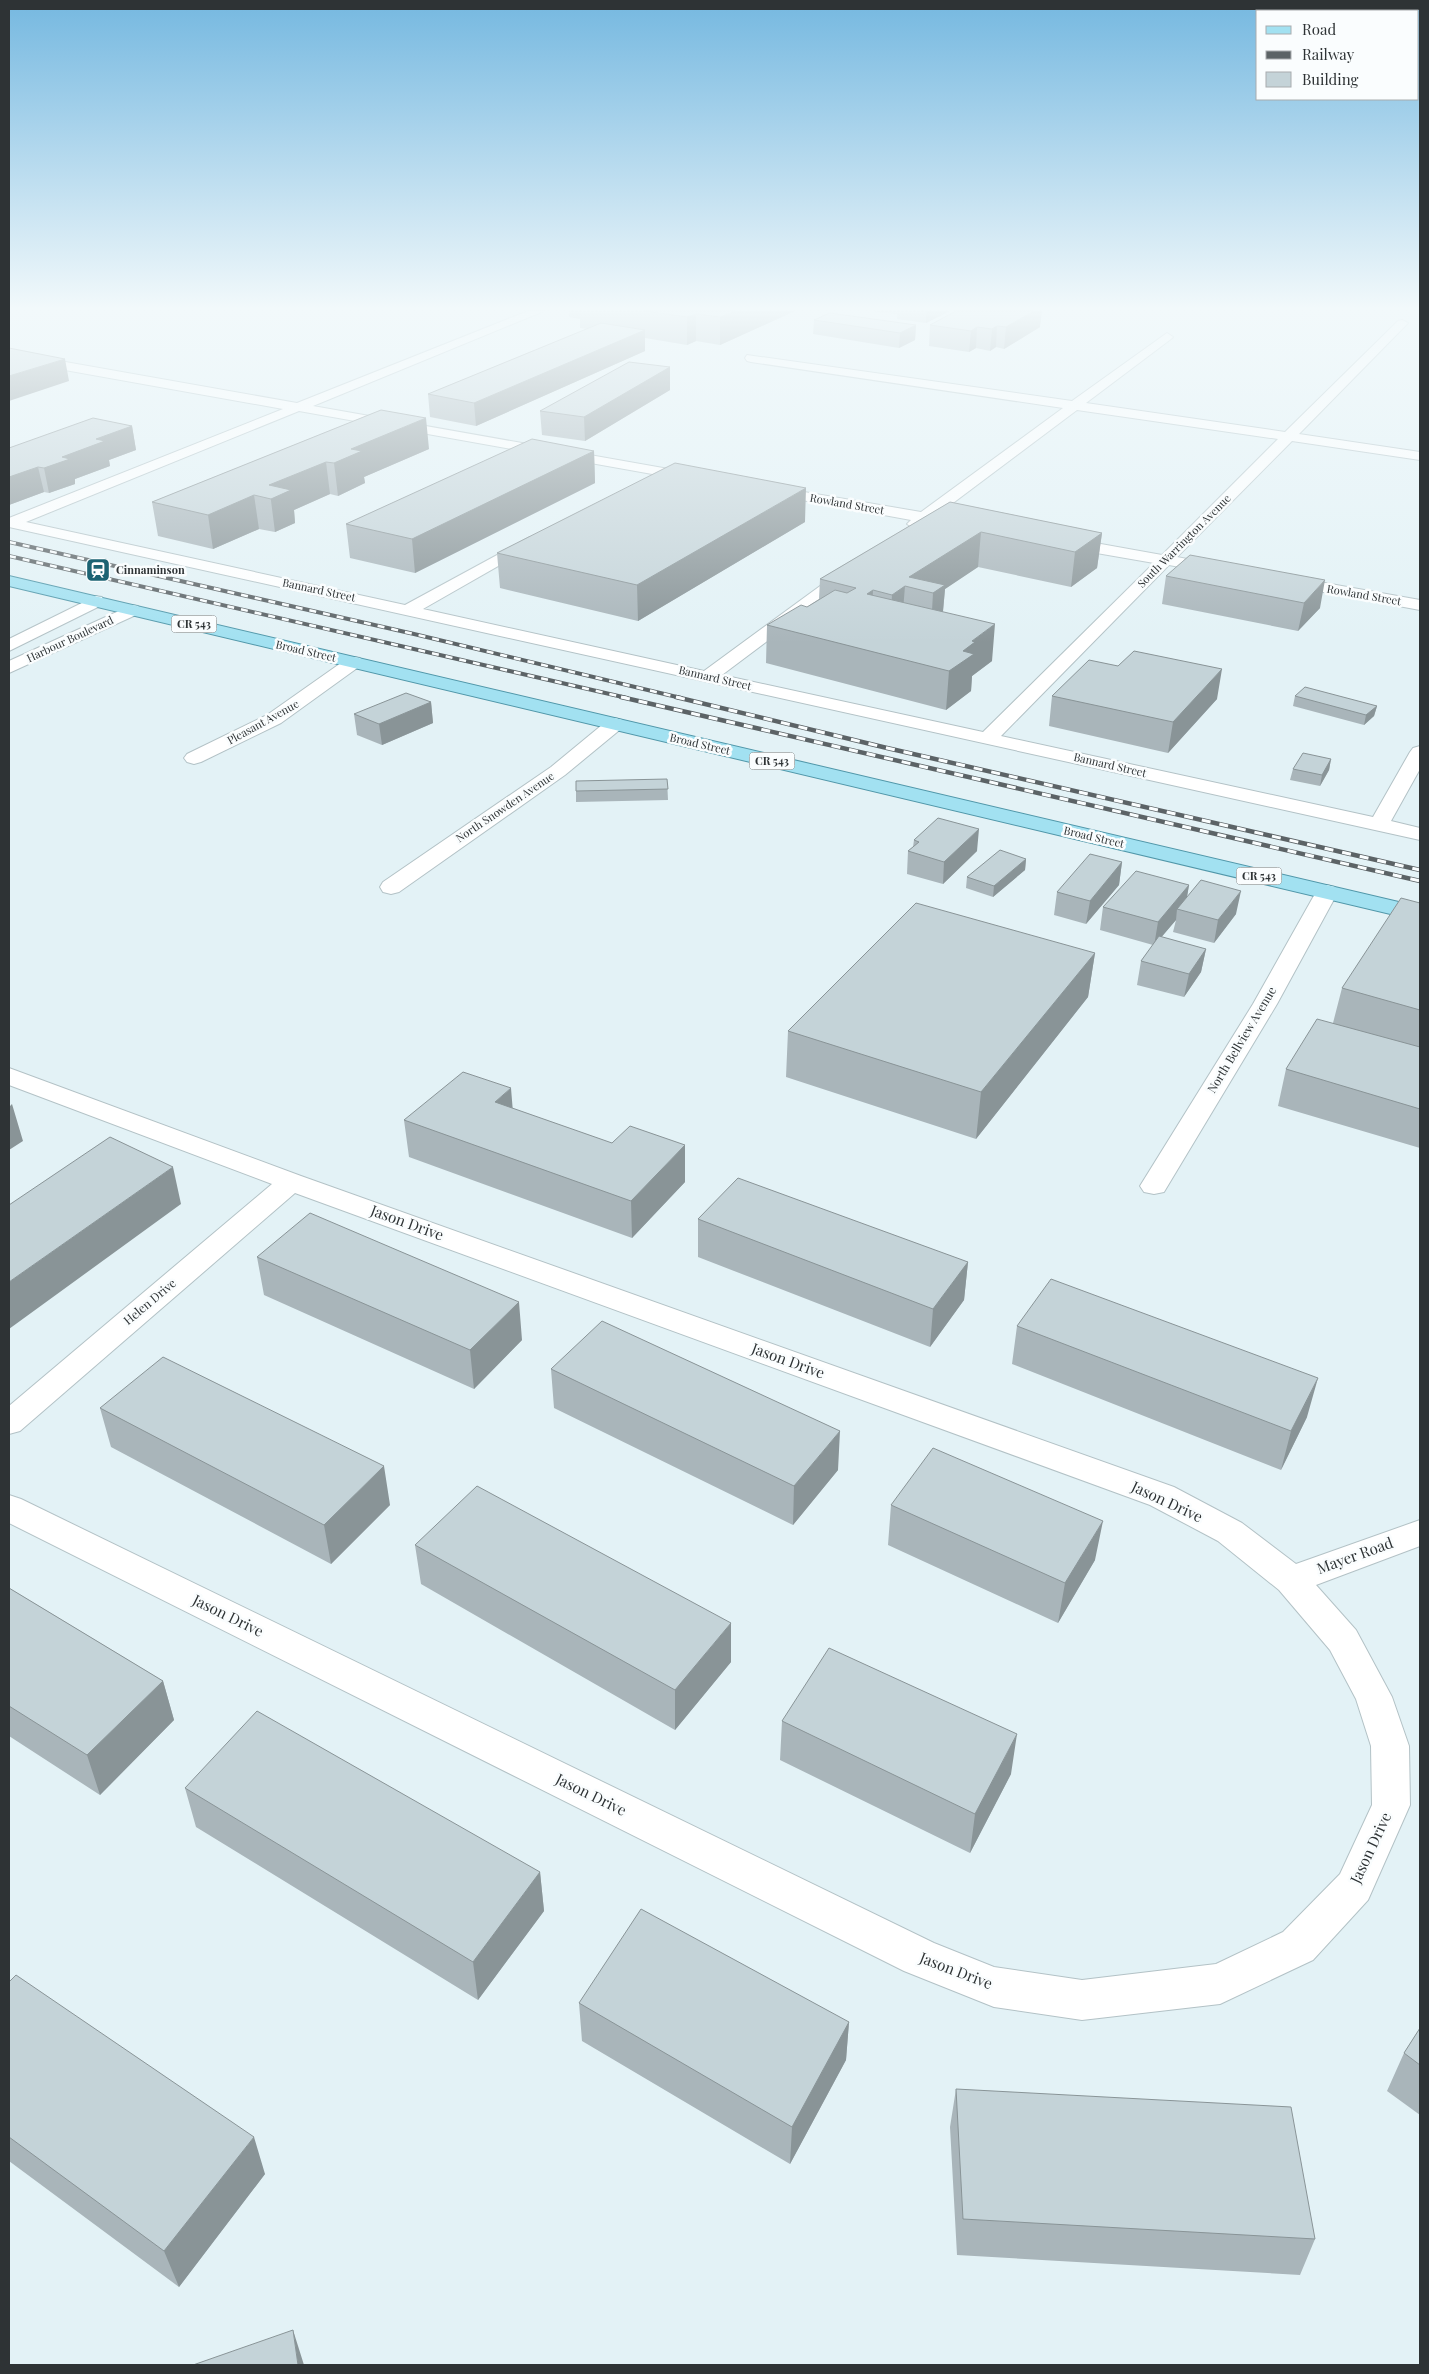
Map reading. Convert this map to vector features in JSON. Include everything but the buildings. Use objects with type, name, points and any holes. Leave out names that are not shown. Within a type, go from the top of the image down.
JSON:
[{"type":"main road","name":"Broad Street","points":[[9,580],[1420,914]]},
{"type":"street","points":[[10,523],[262,422]]},
{"type":"street","points":[[383,422],[707,479]]},
{"type":"street","points":[[900,535],[1052,422]]},
{"type":"street","points":[[1187,422],[1420,456]]},
{"type":"street","name":"South Warrington Avenue","points":[[988,738],[1303,422]]},
{"type":"street","points":[[632,485],[658,470]]},
{"type":"street","name":"Rowland Street","points":[[756,488],[972,526]]},
{"type":"street","name":"Bannard Street","points":[[10,523],[1420,834]]},
{"type":"street","points":[[409,610],[546,533]]},
{"type":"street","points":[[1049,540],[1234,572]]},
{"type":"street","points":[[709,676],[860,564]]},
{"type":"street","name":"Rowland Street","points":[[1273,579],[1420,605]]},
{"type":"street","name":"Harbour Boulevard","points":[[9,646],[96,601]]},
{"type":"street","name":"Harbour Boulevard","points":[[9,668],[132,610]]},
{"type":"street","name":"Pleasant Avenue","points":[[194,758],[274,718],[354,662]]},
{"type":"street","name":"North Snowden Avenue","points":[[391,887],[558,771],[615,724]]},
{"type":"street","points":[[1379,825],[1420,752]]},
{"type":"street","name":"North Bellview Avenue","points":[[1154,1186],[1194,1114],[1226,1068],[1298,949],[1327,892]]},
{"type":"street","name":"Jason Drive","points":[[9,1076],[291,1182],[1162,1496],[1230,1532],[1291,1580],[1343,1640],[1374,1697],[1390,1746],[1391,1805],[1354,1887],[1298,1946],[1220,1984],[1082,2000],[994,1987],[920,1957],[9,1508]]},
{"type":"street","name":"Helen Drive","points":[[9,1423],[291,1182]]},
{"type":"street","name":"Mayer Road","points":[[1291,1580],[1420,1533]]},
{"type":"railway","points":[[9,542],[414,634],[681,698]]},
{"type":"railway","points":[[9,556],[627,698]]},
{"type":"railway","points":[[621,697],[1420,881]]},
{"type":"railway","points":[[676,697],[887,748],[1420,870]]},
{"type":"place","name":"Cinnaminson","points":[[98,570]]}]
